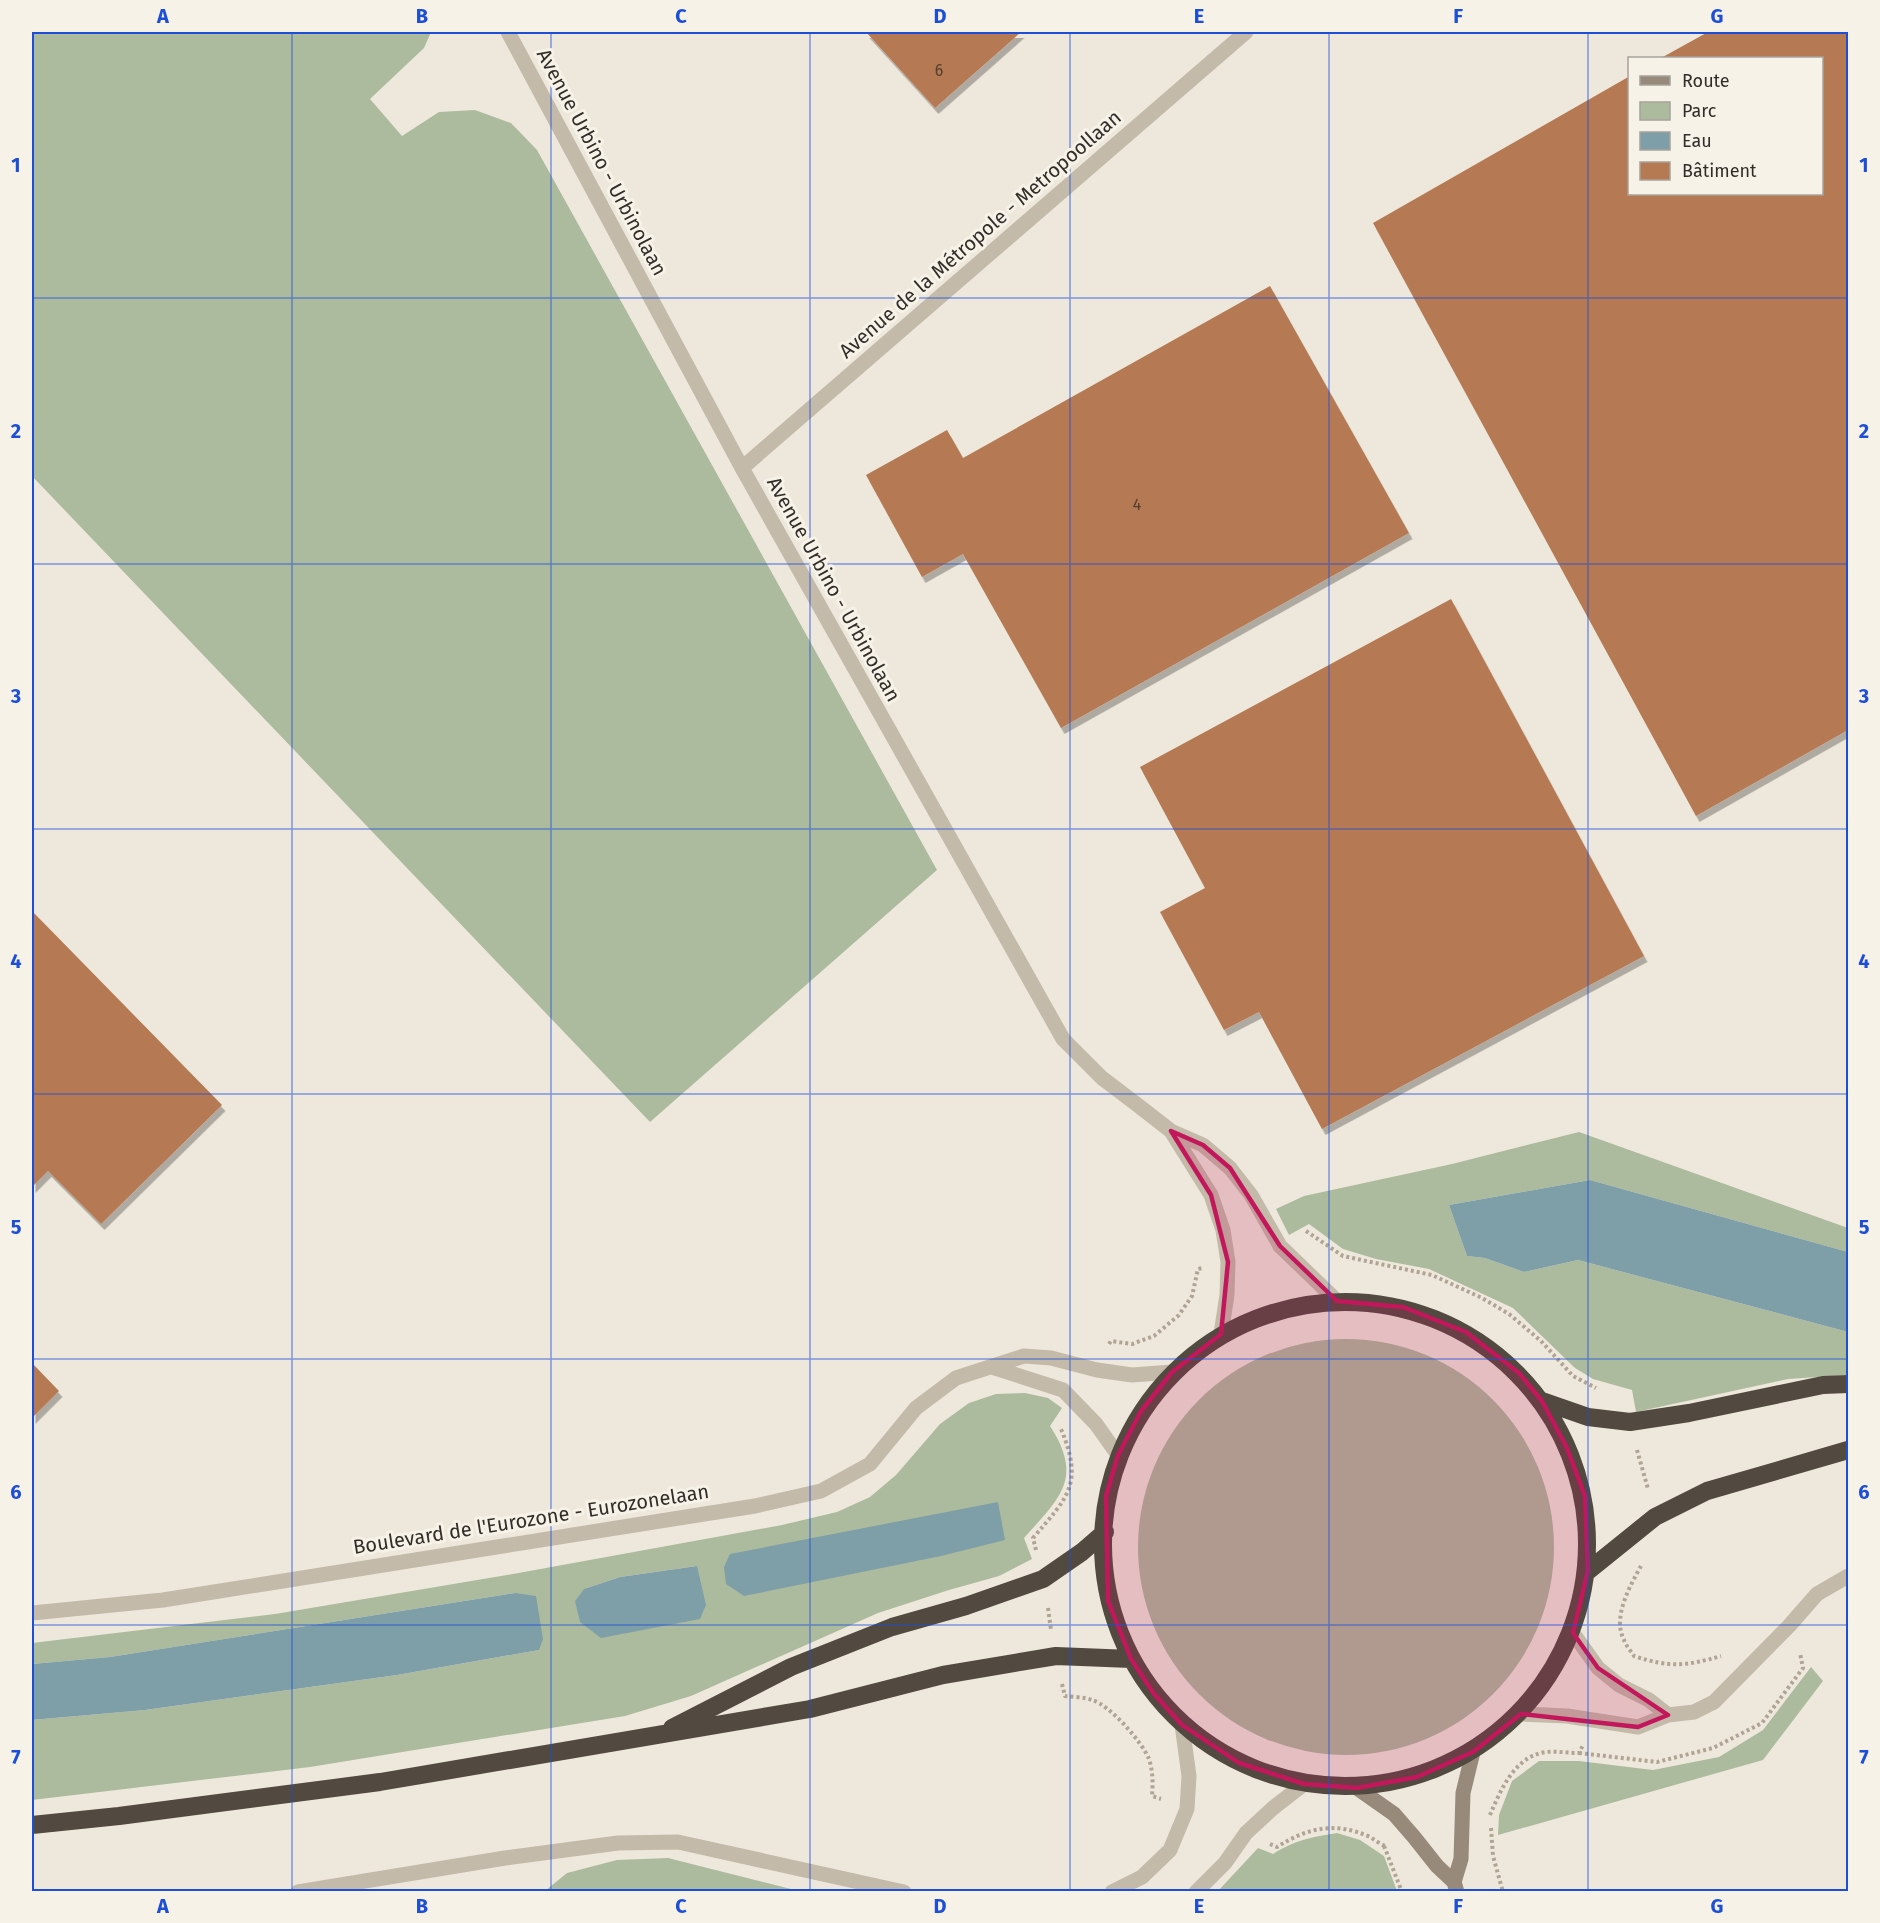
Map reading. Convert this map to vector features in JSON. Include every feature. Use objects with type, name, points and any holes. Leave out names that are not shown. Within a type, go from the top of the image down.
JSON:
[{"type":"highway","points":[[1337,1301],[1403,1307],[1466,1332],[1519,1373],[1542,1401],[1567,1448],[1584,1496],[1588,1571],[1573,1633],[1551,1676],[1521,1714],[1473,1752],[1417,1777],[1357,1788],[1304,1784],[1239,1763],[1182,1725],[1154,1694],[1131,1659],[1108,1601],[1105,1532],[1106,1496],[1118,1455],[1141,1411],[1172,1372],[1221,1334],[1276,1310],[1337,1301]]},
{"type":"highway","points":[[1542,1401],[1588,1417],[1630,1422],[1689,1413],[1823,1385],[1848,1384]]},
{"type":"highway","points":[[1588,1571],[1655,1517],[1707,1491],[1848,1450]]},
{"type":"highway","points":[[657,1736],[791,1667],[902,1623],[966,1606],[1043,1579],[1082,1552],[1105,1532]]},
{"type":"highway","points":[[32,1825],[380,1782],[810,1709],[943,1675],[1056,1656],[1131,1659]]},
{"type":"main road","points":[[1456,1887],[1461,1859],[1462,1793],[1473,1752]]},
{"type":"main road","points":[[1357,1788],[1394,1814],[1456,1887]]},
{"type":"street","name":"Avenue Urbino - Urbinolaan","points":[[508,32],[742,468],[1063,1039],[1102,1078],[1171,1131],[1203,1145],[1230,1168],[1251,1195],[1280,1246],[1337,1301]]},
{"type":"street","name":"Avenue de la Métropole - Metropoollaan","points":[[742,468],[1246,32]]},
{"type":"street","name":"Avenue Urbino - Urbinolaan","points":[[1171,1131],[1211,1195],[1223,1230],[1228,1262],[1227,1294],[1221,1334]]},
{"type":"street","name":"Boulevard de l'Eurozone - Eurozonelaan","points":[[32,1613],[163,1600],[327,1575],[755,1506],[821,1491],[870,1464],[916,1408],[957,1378],[1024,1356],[1051,1358],[1096,1370],[1132,1375],[1172,1372]]},
{"type":"street","points":[[992,1367],[1063,1390],[1096,1424],[1118,1455]]},
{"type":"street","points":[[1521,1714],[1567,1716],[1638,1727],[1668,1715],[1694,1712],[1714,1702],[1789,1626],[1817,1594],[1848,1576]]},
{"type":"street","points":[[1573,1633],[1598,1668],[1619,1684],[1649,1700],[1668,1715]]},
{"type":"street","points":[[1112,1892],[1142,1877],[1170,1850],[1186,1809],[1189,1776],[1182,1725]]},
{"type":"street","points":[[1196,1892],[1225,1863],[1246,1833],[1304,1784]]},
{"type":"street","points":[[298,1892],[585,1847],[618,1843],[678,1842],[904,1892]]},
{"type":"path","points":[[1280,1246],[1306,1231],[1343,1256],[1432,1275],[1472,1293],[1509,1314],[1541,1341],[1573,1376],[1598,1389]]},
{"type":"path","points":[[1096,1370],[1111,1341],[1132,1344],[1154,1336],[1179,1315],[1192,1296],[1198,1269],[1228,1262]]},
{"type":"path","points":[[1076,1402],[1061,1429],[1069,1447],[1072,1474],[1067,1495],[1033,1538],[1065,1696],[1094,1700],[1116,1716],[1139,1742],[1149,1759],[1154,1779],[1152,1796],[1186,1809]]},
{"type":"path","points":[[1630,1422],[1655,1517]]},
{"type":"path","points":[[1645,1560],[1630,1587],[1620,1617],[1622,1638],[1634,1656],[1667,1665],[1685,1665],[1730,1653]]},
{"type":"path","points":[[1619,1684],[1634,1656]]},
{"type":"path","points":[[1503,1892],[1493,1856],[1490,1815],[1500,1792],[1513,1772],[1529,1756],[1546,1752],[1579,1753],[1598,1720]]},
{"type":"path","points":[[1462,1822],[1490,1815]]},
{"type":"path","points":[[1246,1833],[1277,1847],[1296,1835],[1325,1827],[1347,1829],[1370,1837],[1384,1846],[1402,1892]]},
{"type":"path","points":[[1384,1846],[1414,1837]]},
{"type":"highlighted area","points":[[1171,1131],[1203,1145],[1230,1168],[1280,1246],[1337,1301],[1403,1307],[1466,1332],[1519,1373],[1542,1401],[1567,1448],[1585,1496],[1588,1571],[1573,1633],[1598,1668],[1668,1715],[1638,1727],[1521,1714],[1473,1752],[1417,1777],[1357,1788],[1304,1784],[1239,1763],[1182,1725],[1154,1694],[1131,1659],[1108,1601],[1106,1496],[1118,1455],[1141,1411],[1172,1372],[1221,1334],[1228,1262],[1211,1195]]},
{"type":"green space","points":[[32,32],[431,32],[424,48],[370,99],[402,136],[439,112],[475,110],[511,123],[537,150],[937,870],[650,1122],[32,476]]},
{"type":"green space","points":[[1579,1132],[1848,1228],[1848,1252],[1590,1180],[1449,1205],[1467,1256],[1485,1258],[1524,1272],[1578,1260],[1848,1332],[1848,1375],[1788,1379],[1636,1412],[1632,1390],[1593,1379],[1575,1368],[1513,1308],[1429,1269],[1376,1259],[1343,1249],[1309,1224],[1289,1235],[1276,1209],[1304,1196],[1452,1164]]},
{"type":"green space","points":[[1346,1339],[1387,1343],[1426,1355],[1462,1374],[1493,1400],[1519,1431],[1538,1467],[1550,1506],[1554,1547],[1550,1588],[1538,1627],[1519,1663],[1493,1694],[1462,1720],[1426,1739],[1387,1751],[1346,1755],[1305,1751],[1266,1739],[1230,1720],[1199,1694],[1173,1663],[1154,1627],[1142,1588],[1138,1547],[1142,1506],[1154,1467],[1173,1431],[1199,1400],[1230,1374],[1266,1355],[1305,1343]]},
{"type":"green space","points":[[1025,1393],[1048,1398],[1062,1408],[1050,1426],[1060,1444],[1066,1474],[1057,1499],[1024,1538],[1032,1559],[999,1576],[878,1613],[691,1696],[625,1716],[310,1767],[32,1800],[32,1720],[145,1710],[397,1675],[539,1650],[515,1593],[110,1657],[32,1664],[32,1643],[275,1614],[513,1574],[782,1525],[837,1512],[870,1497],[896,1475],[940,1424],[969,1403],[996,1394]],"holes":[[[697,1566],[584,1589],[620,1577]]]},
{"type":"green space","points":[[1811,1667],[1823,1681],[1763,1760],[1498,1835],[1499,1815],[1512,1781],[1539,1761],[1579,1761],[1653,1770],[1719,1757],[1763,1730]]},
{"type":"green space","points":[[1337,1833],[1360,1840],[1384,1856],[1397,1891],[1218,1891],[1258,1848],[1273,1854],[1304,1840]]},
{"type":"green space","points":[[668,1858],[799,1891],[545,1891],[567,1873],[617,1860]]},
{"type":"water","points":[[1590,1180],[1848,1252],[1848,1332],[1578,1260],[1524,1272],[1485,1258],[1467,1256],[1449,1205]]},
{"type":"water","points":[[998,1502],[1005,1540],[941,1556],[744,1596],[726,1584],[724,1567],[730,1554]]},
{"type":"water","points":[[697,1566],[706,1605],[700,1619],[601,1638],[580,1622],[575,1601],[584,1589],[620,1577]]},
{"type":"water","points":[[515,1593],[536,1596],[543,1639],[539,1650],[397,1675],[145,1710],[32,1720],[32,1664],[110,1657]]},
{"type":"building","points":[[866,32],[1021,32],[935,108]]},
{"type":"building","points":[[1708,32],[1848,32],[1848,730],[1696,816],[1373,223],[1628,77],[1628,195],[1823,195],[1823,57],[1663,57]]},
{"type":"building","points":[[1270,286],[1409,533],[1061,728],[963,554],[922,577],[866,475],[947,430],[963,458]]},
{"type":"building","points":[[1451,599],[1644,956],[1322,1129],[1259,1012],[1224,1030],[1160,912],[1205,888],[1140,767]]},
{"type":"building","points":[[32,911],[222,1105],[101,1224],[48,1171],[32,1187]]},
{"type":"building","points":[[32,1363],[59,1391],[32,1418]]}]
